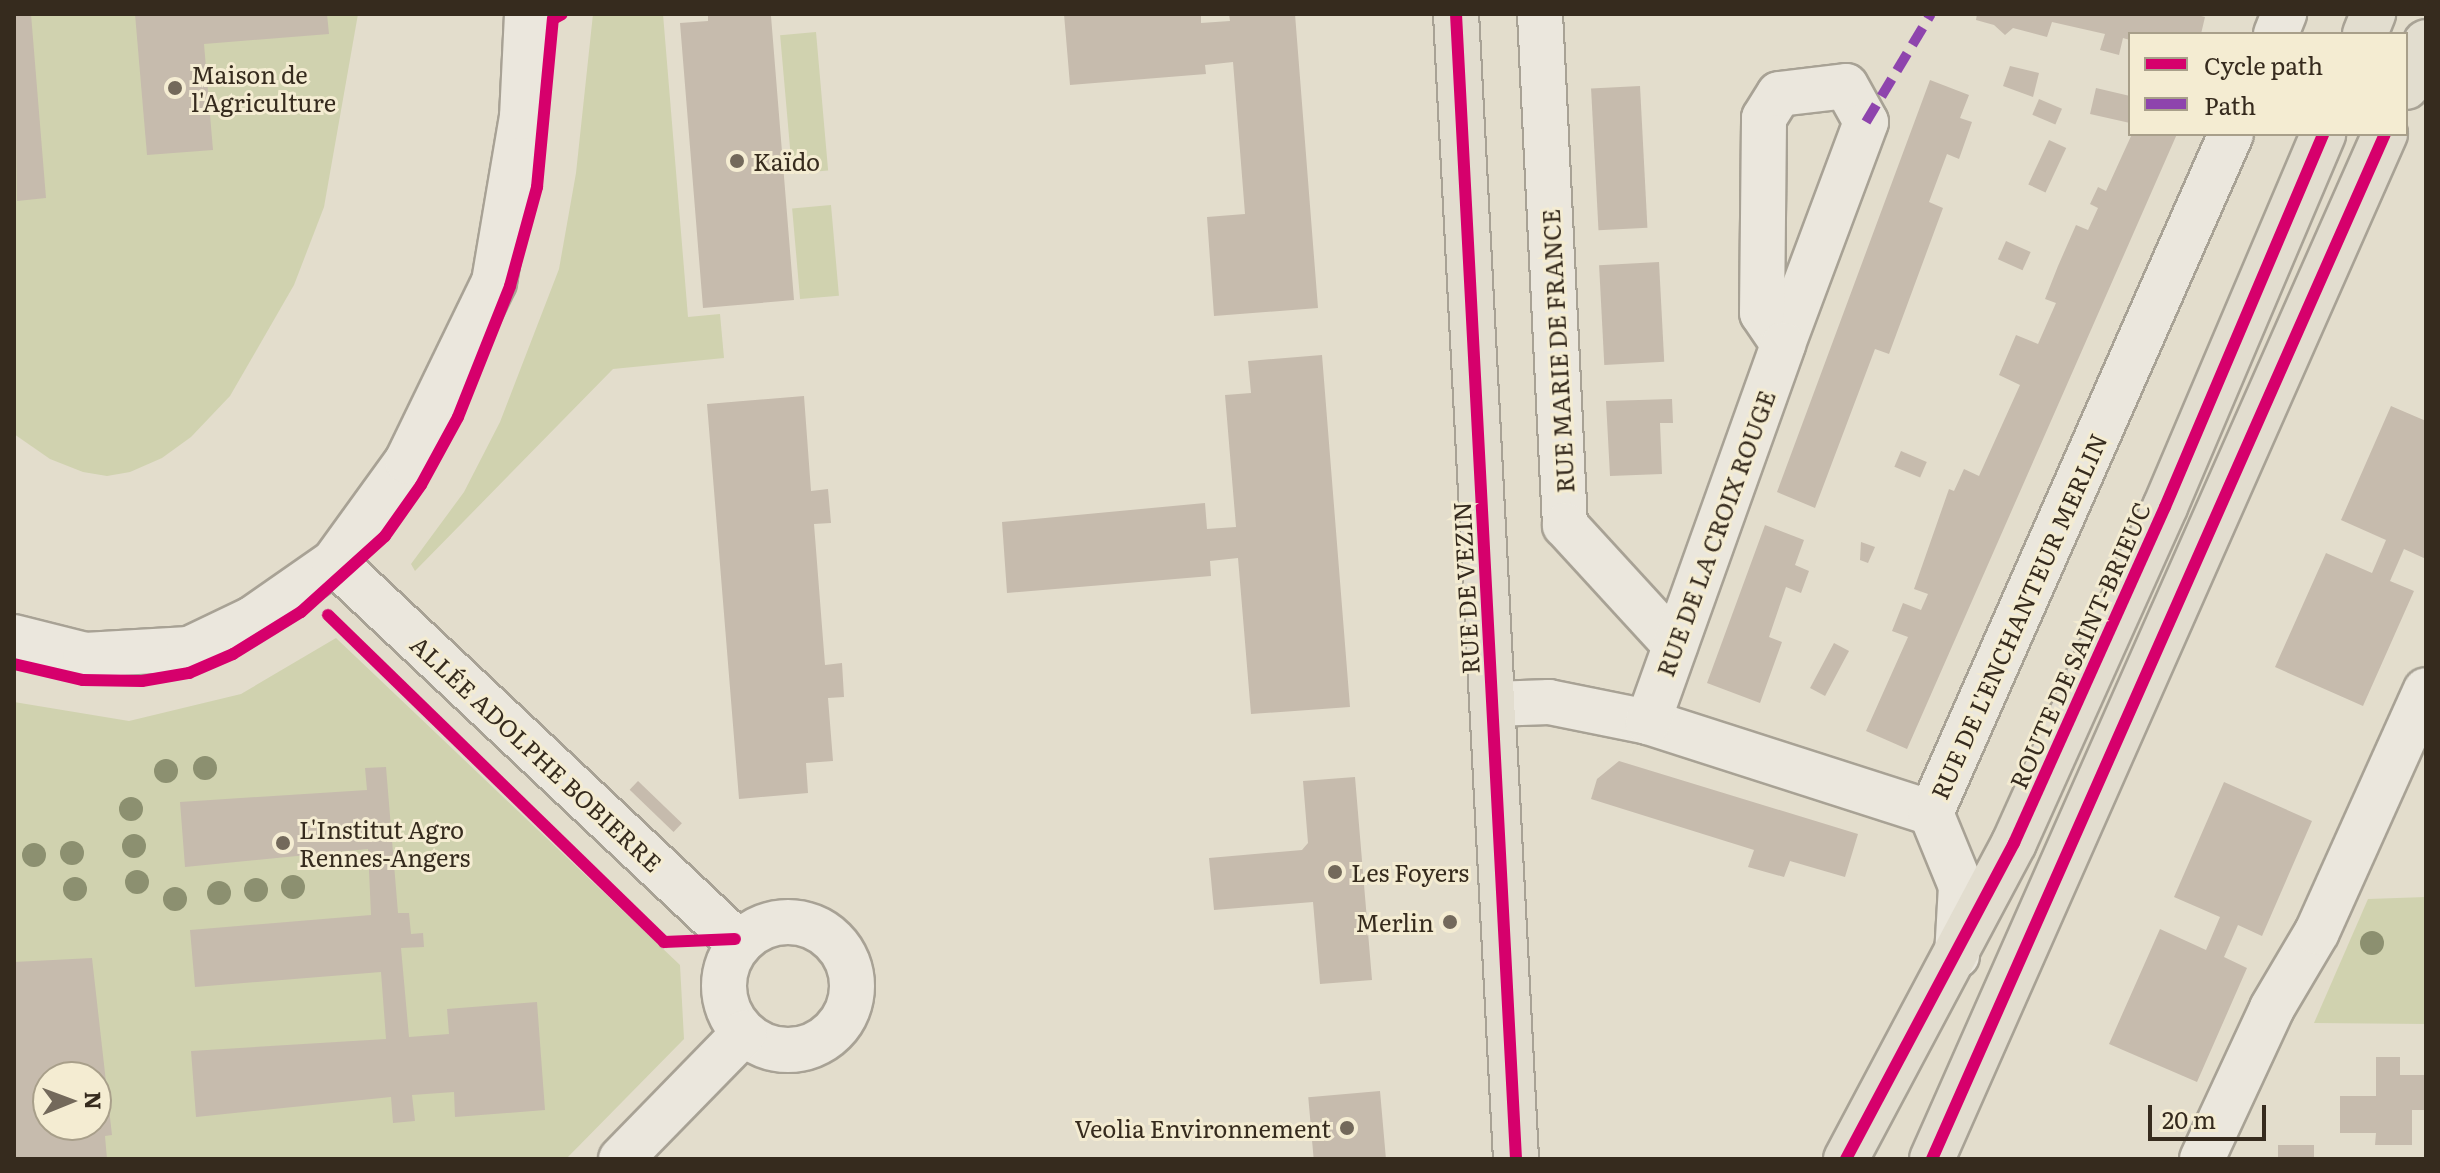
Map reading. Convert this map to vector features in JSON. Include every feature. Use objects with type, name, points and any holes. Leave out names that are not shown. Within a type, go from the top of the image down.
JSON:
[{"type":"main road","name":"RUE DE VEZIN","points":[[1456,14],[1516,1159]]},
{"type":"main road","points":[[2408,82],[2426,42]]},
{"type":"main road","name":"ROUTE DE SAINT-BRIEUC","points":[[1846,1159],[1957,958],[2165,507],[2322,136]]},
{"type":"main road","points":[[1932,1159],[2384,136]]},
{"type":"street","points":[[14,637],[85,655],[189,649],[252,619],[334,562],[407,461],[494,282],[522,117],[527,14]]},
{"type":"street","name":"RUE MARIE DE FRANCE","points":[[1540,14],[1565,525],[1675,645]]},
{"type":"street","name":"RUE DE LA CROIX ROUGE","points":[[1648,722],[1866,122],[1846,86],[1779,94],[1764,118],[1762,313],[1783,344]]},
{"type":"street","name":"RUE DE L'ENCHANTEUR MERLIN","points":[[1493,704],[1549,702],[1648,722],[1931,813],[2230,136]]},
{"type":"street","name":"ALLÉE ADOLPHE BOBIERRE","points":[[334,562],[740,944]]},
{"type":"street","points":[[2202,1159],[2272,1008],[2317,932],[2426,690]]},
{"type":"street","points":[[1931,813],[1961,886],[1957,958]]},
{"type":"street","points":[[804,923],[839,945],[853,984],[845,1017],[811,1046],[777,1049],[744,1033],[732,1017],[725,989],[729,960],[740,944],[769,924],[804,923]]},
{"type":"street","points":[[621,1159],[744,1033]]},
{"type":"green space","points":[[14,14],[358,14],[324,207],[294,285],[230,396],[191,437],[162,458],[130,472],[107,476],[83,472],[50,459],[14,434]]},
{"type":"green space","points":[[593,14],[663,14],[688,317],[720,314],[724,358],[613,369],[415,571],[411,564],[464,492],[500,422],[559,269],[576,173]]},
{"type":"green space","points":[[816,32],[828,170],[792,174],[780,35]]},
{"type":"green space","points":[[831,205],[839,296],[800,299],[792,208]]},
{"type":"green space","name":"L'Institut Agro Rennes-Angers","points":[[336,638],[680,965],[684,1039],[566,1159],[14,1159],[14,702],[129,721],[241,694]]},
{"type":"green space","points":[[2426,897],[2426,1024],[2314,1023],[2368,899]]},
{"type":"building","points":[[14,14],[31,14],[46,198],[17,201]]},
{"type":"building","name":"Maison de l'Agriculture","points":[[135,14],[327,14],[329,34],[204,44],[213,150],[147,155]]},
{"type":"building","name":"Kaïdo","points":[[708,14],[771,16],[794,300],[703,308],[680,23],[708,21]]},
{"type":"building","points":[[1064,14],[1201,14],[1201,23],[1230,21],[1229,14],[1295,14],[1318,308],[1214,316],[1207,217],[1245,214],[1233,62],[1205,65],[1206,74],[1070,85]]},
{"type":"building","points":[[1977,14],[2193,14],[2205,17],[2201,32],[2128,32],[2128,39],[2123,38],[2119,55],[2100,50],[2105,34],[2052,22],[2047,37],[2013,28],[2005,35],[1994,25],[1976,20]]},
{"type":"building","points":[[2010,66],[2039,73],[2033,97],[2003,86]]},
{"type":"building","points":[[1930,80],[1969,95],[1960,118],[1972,122],[1959,159],[1947,154],[1929,202],[1943,208],[1889,354],[1875,349],[1815,508],[1777,492]]},
{"type":"building","points":[[1640,86],[1647,228],[1598,230],[1591,89]]},
{"type":"building","points":[[2096,88],[2128,96],[2128,123],[2090,114]]},
{"type":"building","points":[[2039,99],[2062,109],[2055,124],[2032,115]]},
{"type":"building","points":[[2131,136],[2176,136],[1907,749],[1866,731],[1908,637],[1892,631],[1903,603],[1921,610],[1928,594],[1914,589],[1949,489],[1954,491],[1964,469],[1979,476],[2020,385],[1999,375],[2016,335],[2038,344],[2056,303],[2045,299],[2076,225],[2088,230],[2098,208],[2090,204],[2098,187],[2106,191]]},
{"type":"building","points":[[2049,140],[2066,148],[2046,192],[2028,184]]},
{"type":"building","points":[[2006,241],[2031,252],[2023,270],[1998,259]]},
{"type":"building","points":[[1659,262],[1664,362],[1604,365],[1599,265]]},
{"type":"building","points":[[1322,355],[1350,707],[1251,714],[1238,558],[1210,561],[1211,576],[1007,593],[1002,522],[1205,503],[1207,529],[1236,527],[1225,395],[1251,393],[1248,361]]},
{"type":"building","points":[[804,396],[811,491],[828,489],[831,523],[814,524],[825,665],[842,663],[844,697],[828,698],[833,761],[806,763],[808,793],[739,799],[707,404]]},
{"type":"building","points":[[1672,399],[1673,423],[1660,423],[1662,474],[1610,476],[1606,401]]},
{"type":"building","points":[[2391,406],[2426,421],[2426,559],[2404,549],[2390,581],[2414,591],[2363,706],[2275,667],[2326,553],[2372,573],[2386,540],[2341,520]]},
{"type":"building","points":[[1901,451],[1927,462],[1920,478],[1894,467]]},
{"type":"building","points":[[1765,525],[1804,540],[1795,565],[1809,571],[1801,593],[1786,587],[1769,637],[1782,642],[1760,703],[1707,683]]},
{"type":"building","points":[[1861,542],[1875,547],[1868,563],[1860,560]]},
{"type":"building","points":[[1834,643],[1849,651],[1825,696],[1810,688]]},
{"type":"building","points":[[1619,761],[1858,834],[1845,877],[1790,861],[1784,877],[1748,867],[1754,850],[1591,799],[1597,779]]},
{"type":"building","points":[[386,767],[398,913],[409,913],[411,934],[423,933],[424,947],[401,948],[409,1037],[449,1034],[447,1009],[537,1002],[545,1110],[455,1117],[454,1092],[412,1095],[415,1121],[393,1123],[391,1097],[196,1117],[191,1051],[386,1039],[381,972],[195,987],[190,930],[371,915],[368,849],[185,867],[180,802],[367,790],[365,768]]},
{"type":"building","points":[[1355,777],[1372,980],[1320,984],[1313,902],[1214,910],[1209,858],[1302,850],[1308,843],[1303,781]]},
{"type":"building","points":[[638,781],[682,823],[674,832],[630,790]]},
{"type":"building","points":[[2224,782],[2312,821],[2262,936],[2238,925],[2224,957],[2247,968],[2197,1082],[2109,1044],[2160,929],[2206,950],[2220,917],[2174,897]]},
{"type":"building","points":[[92,958],[104,1061],[32,1061],[32,1141],[105,1141],[107,1159],[14,1159],[14,962]]},
{"type":"building","points":[[2376,1057],[2400,1057],[2400,1075],[2426,1075],[2426,1110],[2412,1110],[2412,1145],[2375,1145],[2376,1133],[2340,1133],[2340,1096],[2376,1096]]},
{"type":"building","name":"Veolia Environnement","points":[[1380,1091],[1386,1159],[1314,1159],[1308,1097]]},
{"type":"building","points":[[2278,1145],[2314,1145],[2314,1159],[2278,1159]]},
{"type":"marked path","points":[[1866,122],[1931,14]]},
{"type":"cycle path","points":[[14,664],[83,680],[142,681],[189,673],[233,654],[301,612],[385,536],[421,485],[458,417],[510,286],[537,187],[553,19],[562,14]]},
{"type":"cycle path","points":[[1456,14],[1516,1159]]},
{"type":"cycle path","points":[[1846,1159],[2014,843],[2165,507],[2322,136]]},
{"type":"cycle path","points":[[1932,1159],[2384,136]]},
{"type":"cycle path","points":[[328,615],[664,942],[735,939]]},
{"type":"place","name":"Maison de l'Agriculture","points":[[175,88]]},
{"type":"place","name":"Kaïdo","points":[[737,161]]},
{"type":"place","name":"L'Institut Agro Rennes-Angers","points":[[283,843]]},
{"type":"place","name":"Les Foyers","points":[[1335,872]]},
{"type":"place","name":"Merlin","points":[[1450,922]]},
{"type":"place","name":"Veolia Environnement","points":[[1347,1128]]}]
